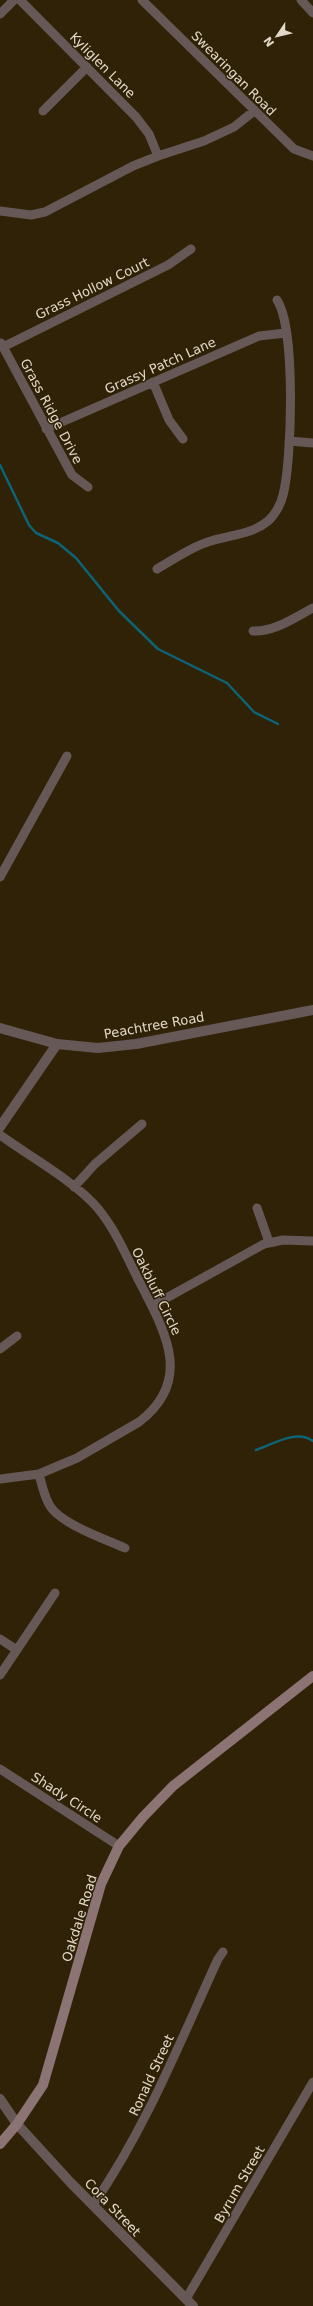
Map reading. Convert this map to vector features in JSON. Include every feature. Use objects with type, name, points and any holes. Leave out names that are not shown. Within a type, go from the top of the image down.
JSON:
[{"type":"main road","name":"Oakdale Road","points":[[0,2144],[17,2124],[43,2085],[101,1884],[119,1846],[143,1817],[173,1786],[313,1676]]},
{"type":"street","points":[[0,14],[14,0]]},
{"type":"street","name":"Kyliglen Lane","points":[[20,0],[136,117],[149,134],[158,156]]},
{"type":"street","name":"Swearingan Road","points":[[142,0],[294,149],[313,156]]},
{"type":"street","points":[[301,0],[313,13]]},
{"type":"street","points":[[43,111],[87,68]]},
{"type":"street","points":[[0,211],[31,215],[45,212],[158,156],[220,134],[234,127],[254,111]]},
{"type":"street","name":"Grass Hollow Court","points":[[1,344],[168,265],[191,249]]},
{"type":"street","points":[[158,569],[205,543],[250,531],[268,520],[283,496],[291,387],[286,333],[281,306],[277,300]]},
{"type":"street","name":"Grassy Patch Lane","points":[[46,429],[259,336],[286,333]]},
{"type":"street","name":"Grass Ridge Drive","points":[[1,344],[72,475],[88,487]]},
{"type":"street","points":[[153,382],[169,420],[183,439]]},
{"type":"street","points":[[288,441],[313,443]]},
{"type":"street","points":[[253,631],[274,628],[313,608]]},
{"type":"street","points":[[0,877],[67,756]]},
{"type":"street","name":"Peachtree Road","points":[[0,1028],[58,1044],[98,1048],[136,1044],[313,1010]]},
{"type":"street","points":[[0,1127],[58,1044]]},
{"type":"street","points":[[74,1187],[95,1164],[142,1124]]},
{"type":"street","name":"Oakbluff Circle","points":[[0,1136],[74,1187],[92,1202],[107,1219],[168,1340],[171,1360],[169,1378],[162,1398],[148,1415],[139,1422],[77,1458],[39,1474],[0,1479]]},
{"type":"street","points":[[257,1208],[269,1242]]},
{"type":"street","points":[[152,1306],[269,1242],[313,1241]]},
{"type":"street","points":[[0,1349],[16,1336]]},
{"type":"street","points":[[39,1474],[47,1499],[55,1512],[66,1520],[125,1548]]},
{"type":"street","points":[[0,1675],[54,1593]]},
{"type":"street","points":[[0,1639],[17,1650]]},
{"type":"street","name":"Shady Circle","points":[[0,1769],[119,1846]]},
{"type":"street","name":"Ronald Street","points":[[93,2205],[118,2168],[142,2125],[218,1959],[224,1952]]},
{"type":"street","name":"Byrum Street","points":[[190,2302],[313,2082]]},
{"type":"street","name":"Cora Street","points":[[0,2099],[17,2124],[93,2205],[190,2302]]},
{"type":"waterway","points":[[0,465],[29,525],[36,533],[58,543],[76,558],[119,611],[158,649],[227,683],[254,712],[278,724]]},
{"type":"waterway","points":[[256,1450],[277,1441],[292,1437],[299,1436],[313,1441]]}]
